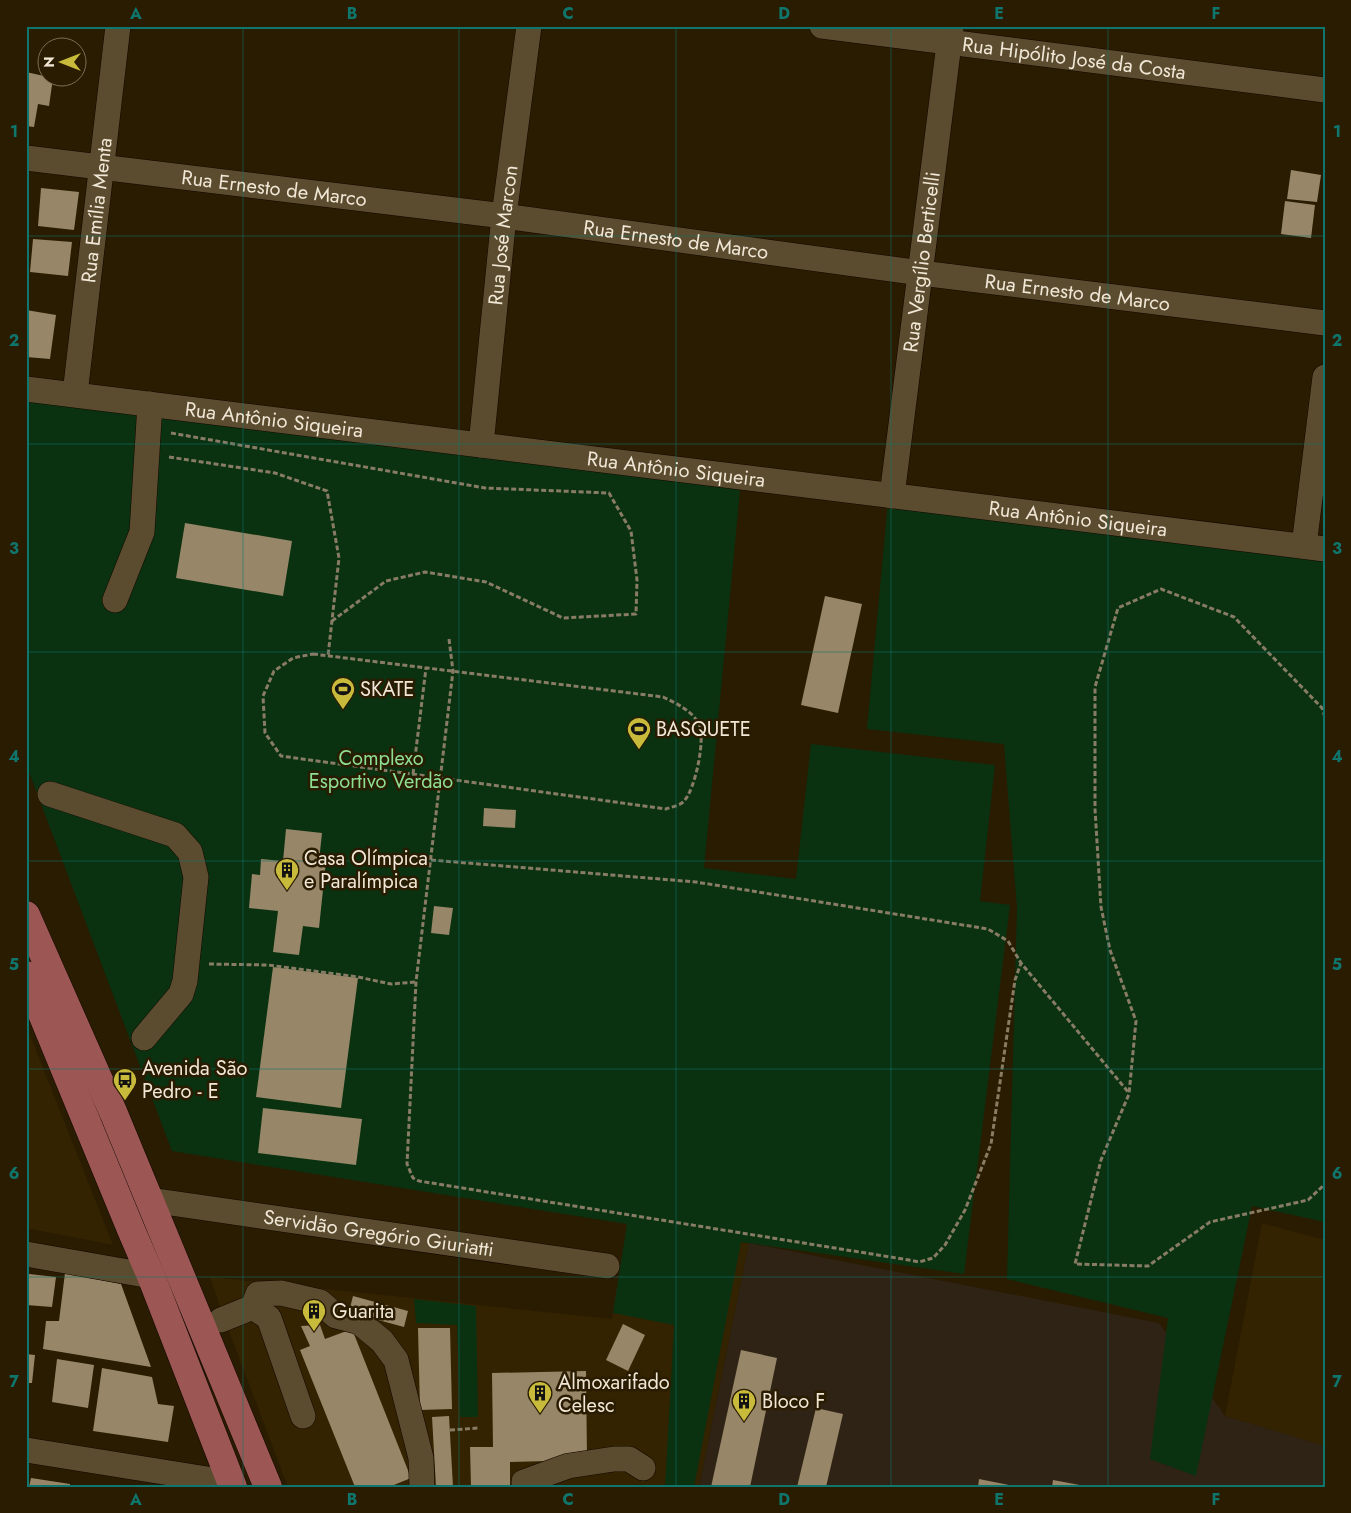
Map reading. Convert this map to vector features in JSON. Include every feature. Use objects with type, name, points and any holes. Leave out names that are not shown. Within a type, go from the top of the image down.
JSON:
[{"type":"main road","points":[[26,915],[114,1114],[268,1487]]},
{"type":"main road","points":[[26,976],[151,1276],[233,1485]]},
{"type":"street","name":"Rua Emília Menta","points":[[75,394],[118,26]]},
{"type":"street","name":"Rua José Marcon","points":[[481,444],[504,216],[529,26]]},
{"type":"street","name":"Rua Hipólito José da Costa","points":[[822,26],[951,35],[1325,90]]},
{"type":"street","name":"Rua Vergílio Berticelli","points":[[892,496],[951,35]]},
{"type":"street","name":"Rua Ernesto de Marco","points":[[26,158],[504,216],[921,273],[1325,323]]},
{"type":"street","points":[[1315,548],[1325,377]]},
{"type":"street","name":"Rua Antônio Siqueira","points":[[26,389],[1315,548]]},
{"type":"street","points":[[115,600],[142,532],[150,404]]},
{"type":"street","points":[[50,794],[175,835],[190,852],[196,877],[182,994],[144,1038]]},
{"type":"street","name":"Servidão Gregório Giuriatti","points":[[150,1200],[607,1266]]},
{"type":"street","points":[[26,1254],[151,1276]]},
{"type":"street","points":[[221,1320],[253,1307],[258,1294],[281,1293],[320,1302],[336,1316],[360,1322],[382,1341],[396,1360],[421,1458],[422,1487]]},
{"type":"street","points":[[253,1307],[269,1318],[303,1416]]},
{"type":"street","points":[[26,1450],[233,1485]]},
{"type":"street","points":[[524,1487],[524,1482],[568,1466],[614,1458],[629,1458],[643,1468]]},
{"type":"path","points":[[328,656],[339,558],[327,491],[275,473],[162,456],[147,444],[165,432],[485,488],[609,493],[631,531],[637,580],[636,614],[563,618],[486,582],[425,572],[386,581],[332,621]]},
{"type":"path","points":[[1325,717],[1322,708],[1234,616],[1162,589],[1118,608],[1094,687],[1095,809],[1101,908],[1110,950],[1136,1021],[1129,1094],[1101,1160],[1075,1264],[1148,1266],[1210,1222],[1308,1200],[1325,1184]]},
{"type":"path","points":[[449,639],[454,672],[416,982],[407,1164],[413,1178],[419,1181],[919,1262],[932,1258],[945,1245],[966,1210],[991,1144],[1015,980],[1021,963]]},
{"type":"path","points":[[313,654],[426,668],[663,697],[681,706],[699,723],[702,742],[691,788],[684,802],[666,809],[281,756],[265,733],[263,696],[274,672],[293,658],[313,654]]},
{"type":"path","points":[[412,774],[426,668]]},
{"type":"path","points":[[431,860],[696,882],[988,929],[1008,941],[1021,963],[1129,1094]]},
{"type":"path","points":[[187,961],[216,966],[268,966],[358,977],[391,984],[416,982]]},
{"type":"path","points":[[450,1430],[479,1428]]},
{"type":"shaded area","points":[[26,1025],[113,1245],[26,1228]]},
{"type":"shaded area","points":[[1262,1223],[1325,1240],[1325,1446],[1225,1416]]},
{"type":"shaded area","points":[[627,1224],[749,1243],[699,1487],[288,1487],[210,1277],[612,1319]]},
{"type":"shaded area","points":[[749,1243],[1159,1323],[1225,1416],[1325,1446],[1325,1487],[699,1487]]},
{"type":"green space","name":"Complexo Esportivo Verdão","points":[[26,394],[741,480],[704,868],[796,879],[811,744],[995,765],[980,901],[1010,905],[964,1274],[741,1242],[694,1487],[665,1487],[674,1325],[613,1313],[627,1224],[172,1151],[26,764]]},
{"type":"green space","points":[[888,501],[1325,555],[1325,1222],[1252,1206],[1196,1476],[1150,1459],[1168,1318],[1007,1279],[1017,908],[1004,744],[867,729]]},
{"type":"green space","points":[[414,1299],[476,1306],[478,1417],[460,1417],[457,1325],[416,1323]]},
{"type":"building","points":[[26,72],[38,75],[38,88],[52,88],[49,106],[38,104],[34,127],[26,126]]},
{"type":"building","points":[[1291,170],[1321,175],[1317,202],[1287,199]]},
{"type":"building","points":[[41,188],[79,192],[74,230],[38,226]]},
{"type":"building","points":[[1285,201],[1315,205],[1311,238],[1281,234]]},
{"type":"building","points":[[33,239],[72,242],[68,276],[30,272]]},
{"type":"building","points":[[26,310],[56,315],[50,359],[26,357]]},
{"type":"building","points":[[185,523],[292,541],[283,596],[176,578]]},
{"type":"building","points":[[825,596],[862,604],[838,713],[801,705]]},
{"type":"building","points":[[484,808],[516,810],[515,828],[483,826]]},
{"type":"building","name":"Casa Olímpica e Paralímpica","points":[[286,829],[322,833],[319,861],[326,861],[319,928],[303,926],[299,955],[273,952],[278,911],[249,908],[252,874],[260,875],[261,859],[283,861]]},
{"type":"building","points":[[434,906],[453,908],[449,935],[431,933]]},
{"type":"building","points":[[273,967],[358,978],[341,1108],[256,1097]]},
{"type":"building","points":[[263,1108],[362,1119],[356,1165],[258,1153]]},
{"type":"building","points":[[65,1273],[121,1284],[151,1367],[43,1349],[46,1321],[59,1321]]},
{"type":"building","points":[[29,1274],[56,1277],[52,1307],[26,1305]]},
{"type":"building","points":[[353,1296],[408,1311],[404,1327],[349,1312]]},
{"type":"building","points":[[623,1324],[645,1335],[628,1371],[606,1360]]},
{"type":"building","points":[[320,1325],[325,1339],[352,1329],[411,1478],[389,1487],[355,1487],[300,1350],[310,1346],[301,1326]]},
{"type":"building","points":[[418,1328],[450,1328],[452,1409],[420,1410]]},
{"type":"building","name":"Bloco F","points":[[741,1350],[777,1358],[750,1487],[711,1487]]},
{"type":"building","points":[[26,1354],[35,1355],[32,1383],[26,1383]]},
{"type":"building","points":[[57,1359],[94,1365],[88,1408],[52,1402]]},
{"type":"building","points":[[102,1368],[152,1377],[158,1404],[174,1406],[168,1442],[93,1431]]},
{"type":"building","name":"Almoxarifado Celesc","points":[[586,1371],[587,1460],[510,1462],[510,1487],[471,1487],[470,1447],[493,1447],[492,1373]]},
{"type":"building","points":[[816,1408],[843,1414],[826,1487],[797,1487]]},
{"type":"building","points":[[449,1416],[453,1487],[436,1487],[432,1417]]},
{"type":"building","points":[[31,1478],[70,1484],[70,1487],[29,1487]]},
{"type":"building","points":[[979,1479],[1014,1486],[1014,1487],[978,1487]]},
{"type":"building","points":[[1053,1480],[1085,1486],[1085,1487],[1052,1487]]},
{"type":"place","name":"SKATE","points":[[343,710]]},
{"type":"place","name":"BASQUETE","points":[[639,750]]},
{"type":"place","name":"Casa Olímpica e Paralímpica","points":[[287,891]]},
{"type":"place","name":"Avenida São Pedro - E","points":[[125,1101]]},
{"type":"place","name":"Guarita","points":[[314,1332]]},
{"type":"place","name":"Almoxarifado Celesc","points":[[540,1414]]},
{"type":"place","name":"Bloco F","points":[[744,1422]]}]
